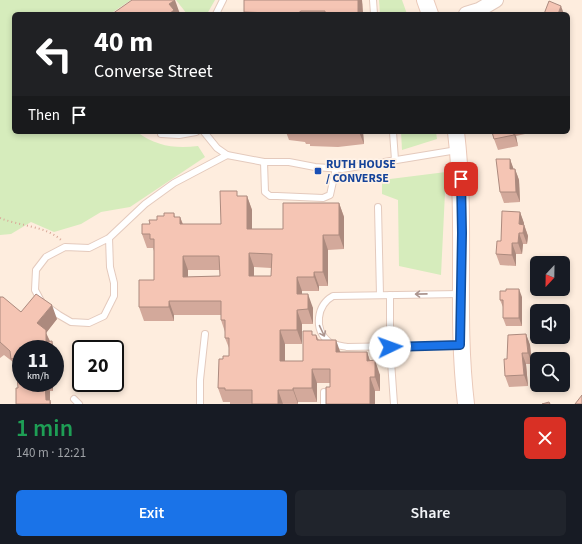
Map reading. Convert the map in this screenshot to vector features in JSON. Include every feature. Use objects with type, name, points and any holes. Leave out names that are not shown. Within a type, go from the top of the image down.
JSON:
[{"type":"main road","points":[[426,0],[429,12]]},
{"type":"main road","points":[[456,134],[462,208],[460,345],[466,404]]},
{"type":"street","points":[[472,12],[496,0]]},
{"type":"lane","points":[[217,12],[223,0]]},
{"type":"lane","points":[[373,0],[374,12]]},
{"type":"lane","points":[[161,134],[185,134]]},
{"type":"lane","points":[[206,134],[217,148],[227,155],[264,162],[289,162],[336,168],[357,168],[395,160],[458,150]]},
{"type":"lane","points":[[393,134],[395,160]]},
{"type":"lane","points":[[109,238],[110,267],[114,283],[114,296],[104,316],[89,323],[72,322],[42,303],[35,290],[36,270],[46,258],[65,247],[89,248],[109,238],[145,204],[174,183],[227,155]]},
{"type":"lane","points":[[264,162],[265,192],[270,196],[323,198],[330,195],[336,168]]},
{"type":"lane","points":[[378,208],[380,295]]},
{"type":"lane","points":[[460,294],[333,296],[326,300],[321,308],[318,322],[322,334],[330,343],[347,347],[460,345]]},
{"type":"lane","points":[[390,295],[390,347],[394,404]]},
{"type":"lane","points":[[200,404],[200,380],[205,334]]},
{"type":"lane","points":[[324,392],[324,404]]},
{"type":"lane","points":[[74,399],[79,404]]},
{"type":"path","points":[[0,218],[52,234],[61,240],[65,247]]},
{"type":"green space","points":[[0,0],[131,0],[113,12],[12,12],[12,134],[140,134],[151,141],[174,147],[198,146],[205,157],[130,207],[101,212],[81,224],[54,232],[31,222],[11,234],[0,235]]},
{"type":"green space","points":[[176,0],[215,0],[208,12],[185,12]]},
{"type":"green space","points":[[379,0],[402,0],[406,12],[380,12]]},
{"type":"green space","points":[[401,134],[436,134],[437,139],[402,150]]},
{"type":"green space","points":[[446,172],[441,275],[399,266],[398,200],[382,194],[382,180]]},
{"type":"building","points":[[132,0],[175,0],[169,4],[174,10],[172,12],[115,12]]},
{"type":"building","points":[[244,0],[358,0],[358,12],[244,12]]},
{"type":"building","points":[[549,1],[561,6],[559,12],[545,12]]},
{"type":"building","points":[[493,134],[514,135],[494,139]]},
{"type":"building","points":[[496,159],[510,159],[510,169],[515,169],[516,192],[500,192]]},
{"type":"building","points":[[220,191],[237,191],[237,196],[247,196],[247,229],[283,229],[283,203],[339,203],[339,235],[323,235],[323,272],[314,272],[314,277],[297,277],[297,294],[308,294],[308,309],[297,310],[297,330],[280,330],[280,361],[303,361],[303,331],[312,331],[312,335],[316,335],[317,340],[336,340],[336,352],[367,352],[367,361],[375,360],[375,377],[370,377],[370,404],[326,404],[326,387],[330,387],[330,369],[312,369],[312,388],[278,390],[278,404],[252,404],[252,390],[225,390],[225,388],[218,388],[219,359],[223,359],[223,356],[229,356],[229,338],[225,338],[225,320],[221,320],[221,301],[169,301],[169,307],[139,307],[139,280],[154,280],[154,239],[150,239],[150,234],[142,234],[142,224],[150,224],[149,220],[157,220],[157,216],[164,216],[164,213],[174,213],[174,217],[180,217],[180,224],[221,224]],"holes":[[[249,253],[272,254],[271,276],[249,276]],[[183,256],[219,256],[220,276],[183,277]]]},
{"type":"building","points":[[502,211],[520,212],[519,224],[524,225],[523,233],[519,233],[518,243],[512,243],[512,255],[496,254],[497,241],[501,241]]},
{"type":"building","points":[[506,289],[519,289],[519,318],[503,318],[503,300],[500,300],[500,291],[506,291]]},
{"type":"building","points":[[36,294],[52,305],[37,323],[46,330],[46,340],[12,340],[11,359],[10,351],[0,342],[0,297],[3,297],[21,312]]},
{"type":"building","points":[[526,334],[528,353],[522,353],[524,375],[505,376],[504,359],[507,359],[508,335]]},
{"type":"building","points":[[16,392],[46,392],[46,400],[50,400],[50,404],[16,404]]},
{"type":"building","points":[[582,395],[582,404],[575,404]]},
{"type":"place","name":"RUTH HOUSE / CONVERSE","points":[[318,171]]},
{"type":"route","points":[[390,347],[444,344],[460,345],[462,233],[461,179]]}]
